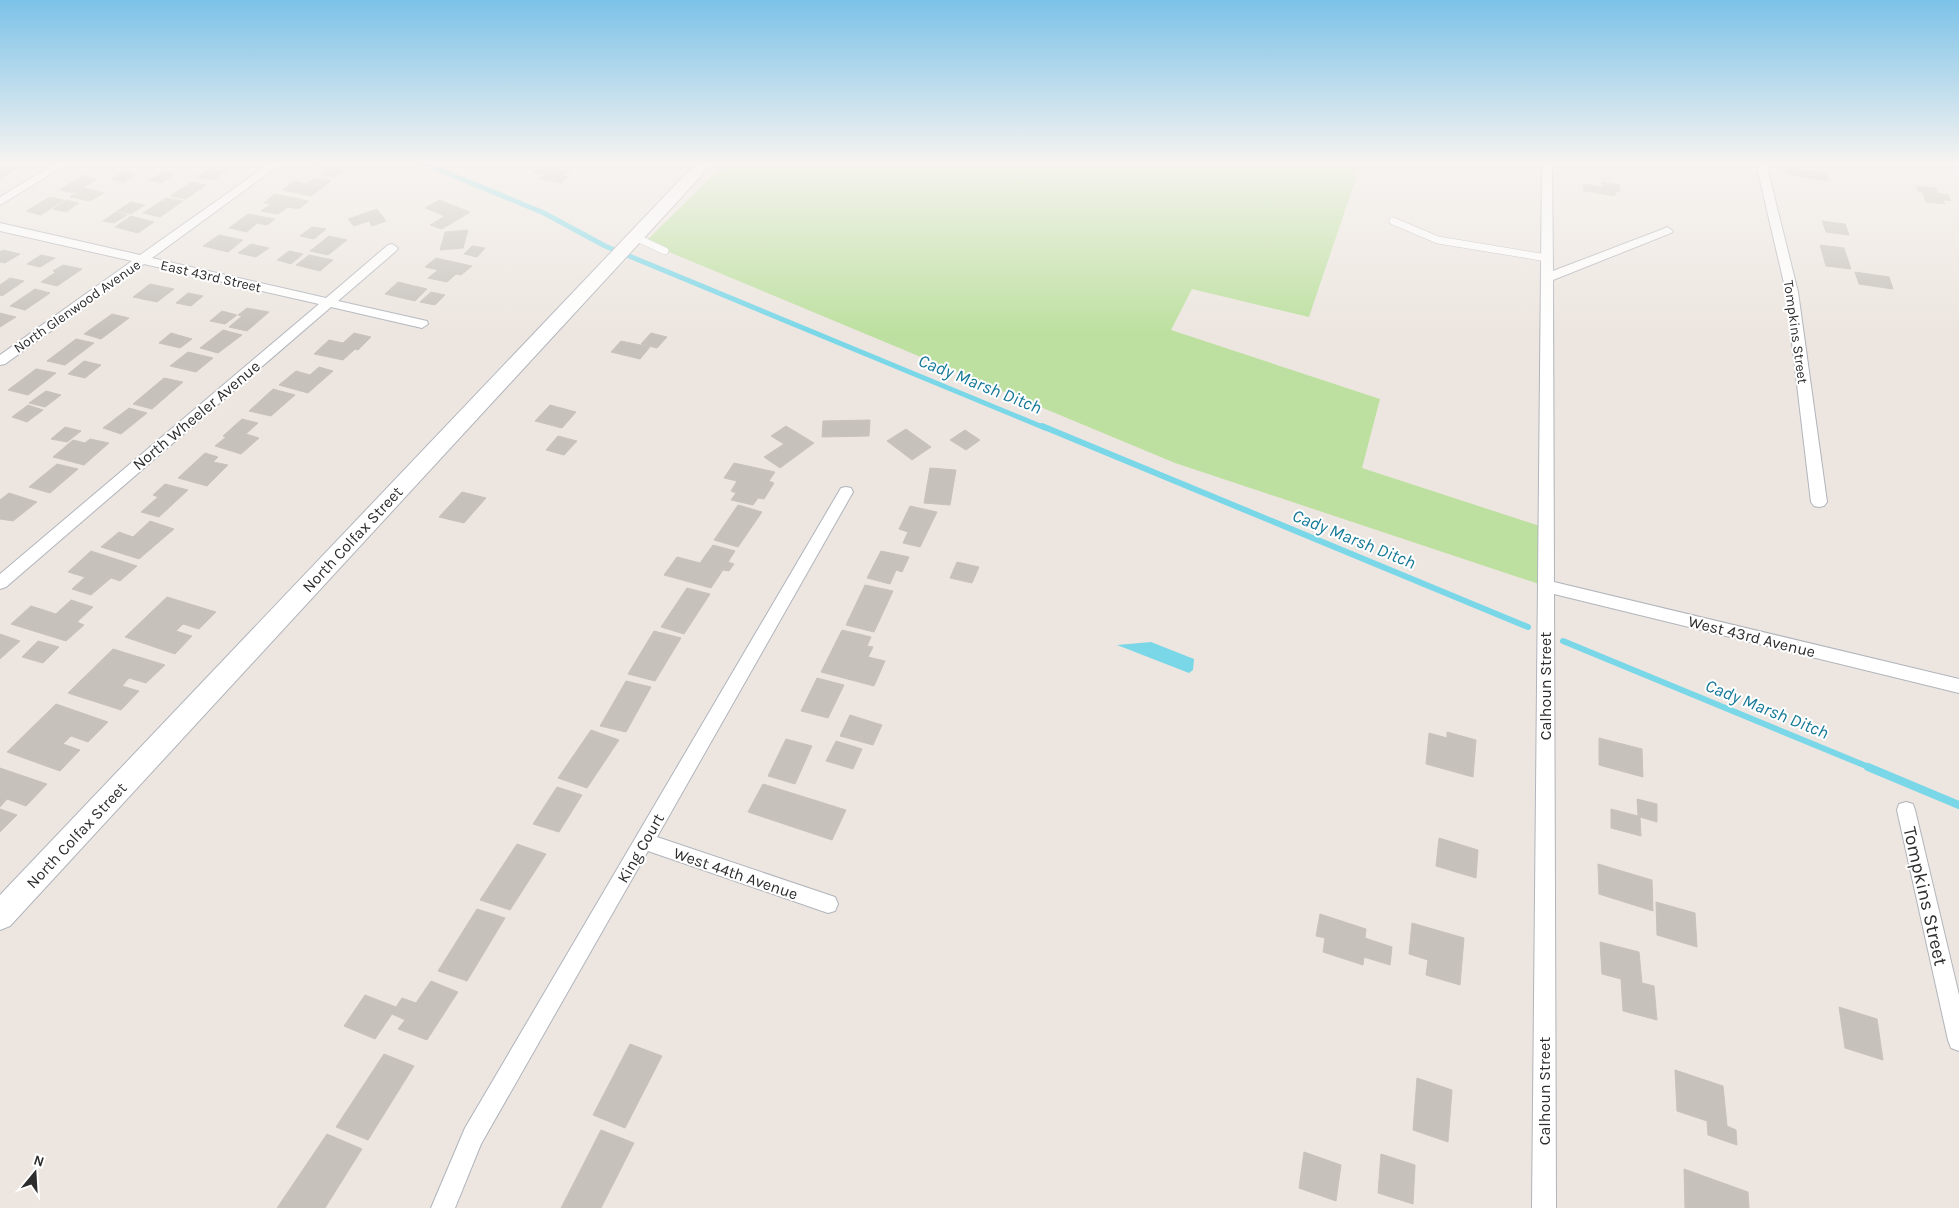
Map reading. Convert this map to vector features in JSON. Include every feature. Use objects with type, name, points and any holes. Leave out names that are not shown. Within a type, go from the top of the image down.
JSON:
[{"type":"street","name":"North Glenwood Avenue","points":[[0,361],[199,219]]},
{"type":"street","name":"North Colfax Street","points":[[0,916],[609,265],[642,235],[656,219]]},
{"type":"street","name":"Calhoun Street","points":[[1544,1208],[1547,219]]},
{"type":"street","name":"Tompkins Street","points":[[1775,219],[1792,292],[1819,502]]},
{"type":"street","name":"East 43rd Street","points":[[0,227],[422,324]]},
{"type":"street","points":[[1547,278],[1667,231]]},
{"type":"street","name":"North Wheeler Avenue","points":[[0,583],[392,248]]},
{"type":"street","name":"King Court","points":[[443,1208],[473,1136],[846,492]]},
{"type":"street","name":"West 43rd Avenue","points":[[1545,586],[1959,686]]},
{"type":"street","name":"Tompkins Street","points":[[1906,810],[1959,1040]]},
{"type":"street","name":"West 44th Avenue","points":[[644,841],[828,904]]},
{"type":"lane","points":[[1393,221],[1438,240],[1547,258]]},
{"type":"lane","points":[[642,235],[665,251]]},
{"type":"green space","points":[[668,219],[1342,219],[1309,317],[1192,289],[1171,330],[1380,399],[1362,468],[1546,528],[1545,586],[1175,463],[645,242]]},
{"type":"water","points":[[1151,642],[1194,659],[1193,670],[1189,673],[1117,645]]},
{"type":"building","points":[[105,219],[120,219],[114,223],[103,221]]},
{"type":"building","points":[[126,219],[144,219],[154,222],[138,233],[115,227]]},
{"type":"building","points":[[241,219],[275,219],[267,225],[257,223],[247,232],[229,228]]},
{"type":"building","points":[[348,219],[385,219],[386,221],[372,226],[369,221],[354,226]]},
{"type":"building","points":[[439,219],[458,219],[442,229],[430,225]]},
{"type":"building","points":[[1822,221],[1845,224],[1849,235],[1826,232]]},
{"type":"building","points":[[312,227],[326,229],[314,239],[300,236]]},
{"type":"building","points":[[468,230],[463,248],[440,250],[445,232]]},
{"type":"building","points":[[219,235],[243,240],[228,252],[203,246]]},
{"type":"building","points":[[329,236],[347,240],[328,255],[310,251]]},
{"type":"building","points":[[251,244],[269,248],[256,257],[238,253]]},
{"type":"building","points":[[1820,245],[1844,248],[1851,269],[1826,266]]},
{"type":"building","points":[[472,246],[485,248],[477,257],[464,254]]},
{"type":"building","points":[[3,250],[20,254],[5,263],[0,262],[0,252]]},
{"type":"building","points":[[289,251],[303,254],[291,264],[277,260]]},
{"type":"building","points":[[41,255],[55,258],[40,267],[27,264]]},
{"type":"building","points":[[309,255],[333,260],[320,271],[296,265]]},
{"type":"building","points":[[436,258],[472,266],[461,275],[456,274],[447,282],[428,278],[438,270],[425,267]]},
{"type":"building","points":[[63,265],[82,269],[57,286],[41,282],[56,272],[53,271]]},
{"type":"building","points":[[1855,272],[1889,277],[1893,289],[1859,284]]},
{"type":"building","points":[[10,278],[24,281],[2,296],[0,295],[0,285]]},
{"type":"building","points":[[398,282],[427,289],[415,301],[385,294]]},
{"type":"building","points":[[150,284],[174,289],[157,302],[133,297]]},
{"type":"building","points":[[35,289],[50,293],[25,310],[10,306]]},
{"type":"building","points":[[431,292],[445,295],[435,305],[420,302]]},
{"type":"building","points":[[188,293],[203,296],[191,306],[176,303]]},
{"type":"building","points":[[247,308],[269,312],[247,331],[229,327],[242,316],[238,315]]},
{"type":"building","points":[[222,311],[237,315],[225,324],[210,321]]},
{"type":"building","points":[[0,313],[16,317],[0,327]]},
{"type":"building","points":[[112,314],[129,318],[101,339],[84,334]]},
{"type":"building","points":[[223,330],[242,335],[218,353],[200,348]]},
{"type":"building","points":[[171,333],[192,339],[180,348],[159,343]]},
{"type":"building","points":[[354,333],[371,337],[358,350],[355,349],[343,360],[314,354],[329,340],[343,343]]},
{"type":"building","points":[[651,333],[667,337],[657,348],[641,344]]},
{"type":"building","points":[[76,339],[94,343],[65,365],[47,361]]},
{"type":"building","points":[[621,341],[650,347],[640,359],[611,352]]},
{"type":"building","points":[[188,352],[213,358],[196,372],[170,366]]},
{"type":"building","points":[[84,361],[101,365],[85,378],[68,374]]},
{"type":"building","points":[[319,367],[333,371],[308,393],[279,385],[296,371],[310,375]]},
{"type":"building","points":[[36,369],[56,373],[28,395],[8,390]]},
{"type":"building","points":[[164,378],[183,382],[152,409],[133,404]]},
{"type":"building","points":[[273,389],[295,395],[271,416],[249,411]]},
{"type":"building","points":[[46,391],[61,395],[45,407],[29,403]]},
{"type":"building","points":[[28,405],[43,410],[27,422],[12,417]]},
{"type":"building","points":[[550,405],[576,412],[562,428],[535,421]]},
{"type":"building","points":[[129,408],[147,413],[121,434],[103,428]]},
{"type":"building","points":[[242,419],[258,423],[246,434],[259,438],[241,454],[215,446],[226,437],[223,436]]},
{"type":"building","points":[[870,420],[869,436],[822,437],[823,421]]},
{"type":"building","points":[[786,426],[814,443],[780,468],[764,457],[784,444],[771,436]]},
{"type":"building","points":[[65,427],[81,431],[67,442],[51,439]]},
{"type":"building","points":[[906,429],[931,447],[912,460],[887,441]]},
{"type":"building","points":[[965,430],[980,440],[966,450],[950,440]]},
{"type":"building","points":[[558,436],[577,441],[564,455],[546,450]]},
{"type":"building","points":[[90,439],[109,443],[84,465],[53,457],[73,440],[85,443]]},
{"type":"building","points":[[205,453],[218,457],[213,462],[228,465],[207,486],[178,478]]},
{"type":"building","points":[[734,463],[775,472],[769,481],[774,483],[764,499],[758,498],[753,505],[731,500],[736,493],[731,491],[737,481],[724,478]]},
{"type":"building","points":[[57,464],[78,469],[50,493],[29,487]]},
{"type":"building","points":[[930,468],[956,470],[950,505],[924,503]]},
{"type":"building","points":[[165,484],[188,490],[159,517],[141,512],[158,497],[153,495]]},
{"type":"building","points":[[462,492],[486,498],[464,523],[439,517]]},
{"type":"building","points":[[9,493],[37,502],[13,521],[0,519],[0,500]]},
{"type":"building","points":[[738,505],[762,512],[738,547],[714,540]]},
{"type":"building","points":[[910,506],[937,512],[920,547],[903,543],[908,532],[899,529]]},
{"type":"building","points":[[150,521],[174,529],[139,559],[101,547],[119,532],[133,537]]},
{"type":"building","points":[[713,545],[735,551],[728,562],[734,564],[729,571],[723,570],[711,588],[664,575],[677,557],[700,563]]},
{"type":"building","points":[[91,551],[137,566],[120,581],[111,578],[91,595],[72,589],[85,577],[68,572]]},
{"type":"building","points":[[881,551],[909,557],[902,572],[896,570],[890,584],[867,578]]},
{"type":"building","points":[[957,562],[979,567],[972,583],[950,578]]},
{"type":"building","points":[[865,585],[893,591],[874,632],[846,625]]},
{"type":"building","points":[[687,588],[710,594],[684,634],[661,627]]},
{"type":"building","points":[[167,597],[216,612],[199,629],[183,624],[176,631],[192,636],[175,654],[125,637]]},
{"type":"building","points":[[71,600],[93,607],[77,622],[84,625],[66,641],[11,624],[31,606],[56,614]]},
{"type":"building","points":[[842,630],[871,637],[867,646],[873,647],[868,657],[885,661],[874,686],[821,672]]},
{"type":"building","points":[[654,631],[681,638],[655,681],[628,674]]},
{"type":"building","points":[[0,634],[20,641],[0,659]]},
{"type":"building","points":[[38,641],[59,647],[43,663],[22,657]]},
{"type":"building","points":[[113,649],[165,665],[146,683],[129,678],[122,686],[139,691],[121,710],[68,693]]},
{"type":"building","points":[[817,678],[844,685],[828,718],[801,711]]},
{"type":"building","points":[[626,681],[651,687],[626,732],[600,726]]},
{"type":"building","points":[[56,704],[108,722],[88,742],[71,736],[63,744],[80,750],[60,771],[7,752]]},
{"type":"building","points":[[850,715],[882,725],[873,745],[840,736]]},
{"type":"building","points":[[591,730],[619,740],[587,788],[558,778]]},
{"type":"building","points":[[1447,732],[1476,740],[1473,777],[1426,764],[1429,733],[1447,738]]},
{"type":"building","points":[[1599,738],[1642,749],[1643,777],[1599,765]]},
{"type":"building","points":[[786,739],[812,746],[795,784],[768,776]]},
{"type":"building","points":[[836,741],[862,749],[853,769],[826,761]]},
{"type":"building","points":[[0,768],[47,784],[26,806],[7,799],[0,807]]},
{"type":"building","points":[[763,784],[846,810],[832,840],[748,812]]},
{"type":"building","points":[[557,787],[582,795],[559,832],[533,824]]},
{"type":"building","points":[[1637,799],[1657,804],[1657,822],[1640,817],[1641,836],[1611,828],[1611,809],[1638,816]]},
{"type":"building","points":[[0,809],[17,815],[0,832]]},
{"type":"building","points":[[1439,838],[1478,850],[1476,878],[1436,866]]},
{"type":"building","points":[[517,844],[546,854],[510,910],[480,900]]},
{"type":"building","points":[[1598,864],[1652,880],[1653,911],[1599,894]]},
{"type":"building","points":[[1656,902],[1695,913],[1697,947],[1657,935]]},
{"type":"building","points":[[477,909],[505,918],[467,981],[438,971]]},
{"type":"building","points":[[1320,914],[1366,929],[1365,938],[1392,947],[1390,965],[1364,957],[1363,965],[1323,952],[1325,938],[1316,936]]},
{"type":"building","points":[[1412,923],[1464,938],[1460,985],[1426,975],[1428,960],[1409,954]]},
{"type":"building","points":[[1600,942],[1639,952],[1642,983],[1654,986],[1657,1020],[1623,1011],[1621,979],[1602,974]]},
{"type":"building","points":[[431,981],[458,992],[427,1040],[398,1029],[405,1020],[392,1014],[375,1039],[344,1026],[365,995],[396,1007],[402,998],[416,1003]]},
{"type":"building","points":[[1839,1007],[1877,1019],[1883,1060],[1845,1048]]},
{"type":"building","points":[[630,1044],[662,1056],[625,1128],[593,1115]]},
{"type":"building","points":[[384,1054],[414,1066],[368,1140],[336,1127]]},
{"type":"building","points":[[1675,1070],[1723,1086],[1727,1126],[1736,1130],[1737,1145],[1708,1135],[1707,1121],[1677,1111]]},
{"type":"building","points":[[1417,1078],[1452,1090],[1448,1142],[1413,1130]]},
{"type":"building","points":[[601,1130],[634,1143],[601,1208],[561,1208]]},
{"type":"building","points":[[327,1134],[362,1149],[325,1208],[277,1208]]},
{"type":"building","points":[[1304,1152],[1341,1165],[1336,1201],[1299,1188]]},
{"type":"building","points":[[1381,1154],[1415,1165],[1413,1204],[1378,1193]]},
{"type":"building","points":[[1684,1169],[1748,1192],[1749,1208],[1685,1208]]},
{"type":"waterway","name":"Cady Marsh Ditch","points":[[556,219],[605,246],[1045,428]]},
{"type":"waterway","name":"Cady Marsh Ditch","points":[[1042,426],[1528,627]]},
{"type":"waterway","name":"Cady Marsh Ditch","points":[[1563,641],[1871,768]]},
{"type":"waterway","name":"Cady Marsh Ditch","points":[[1868,767],[1959,805]]}]
